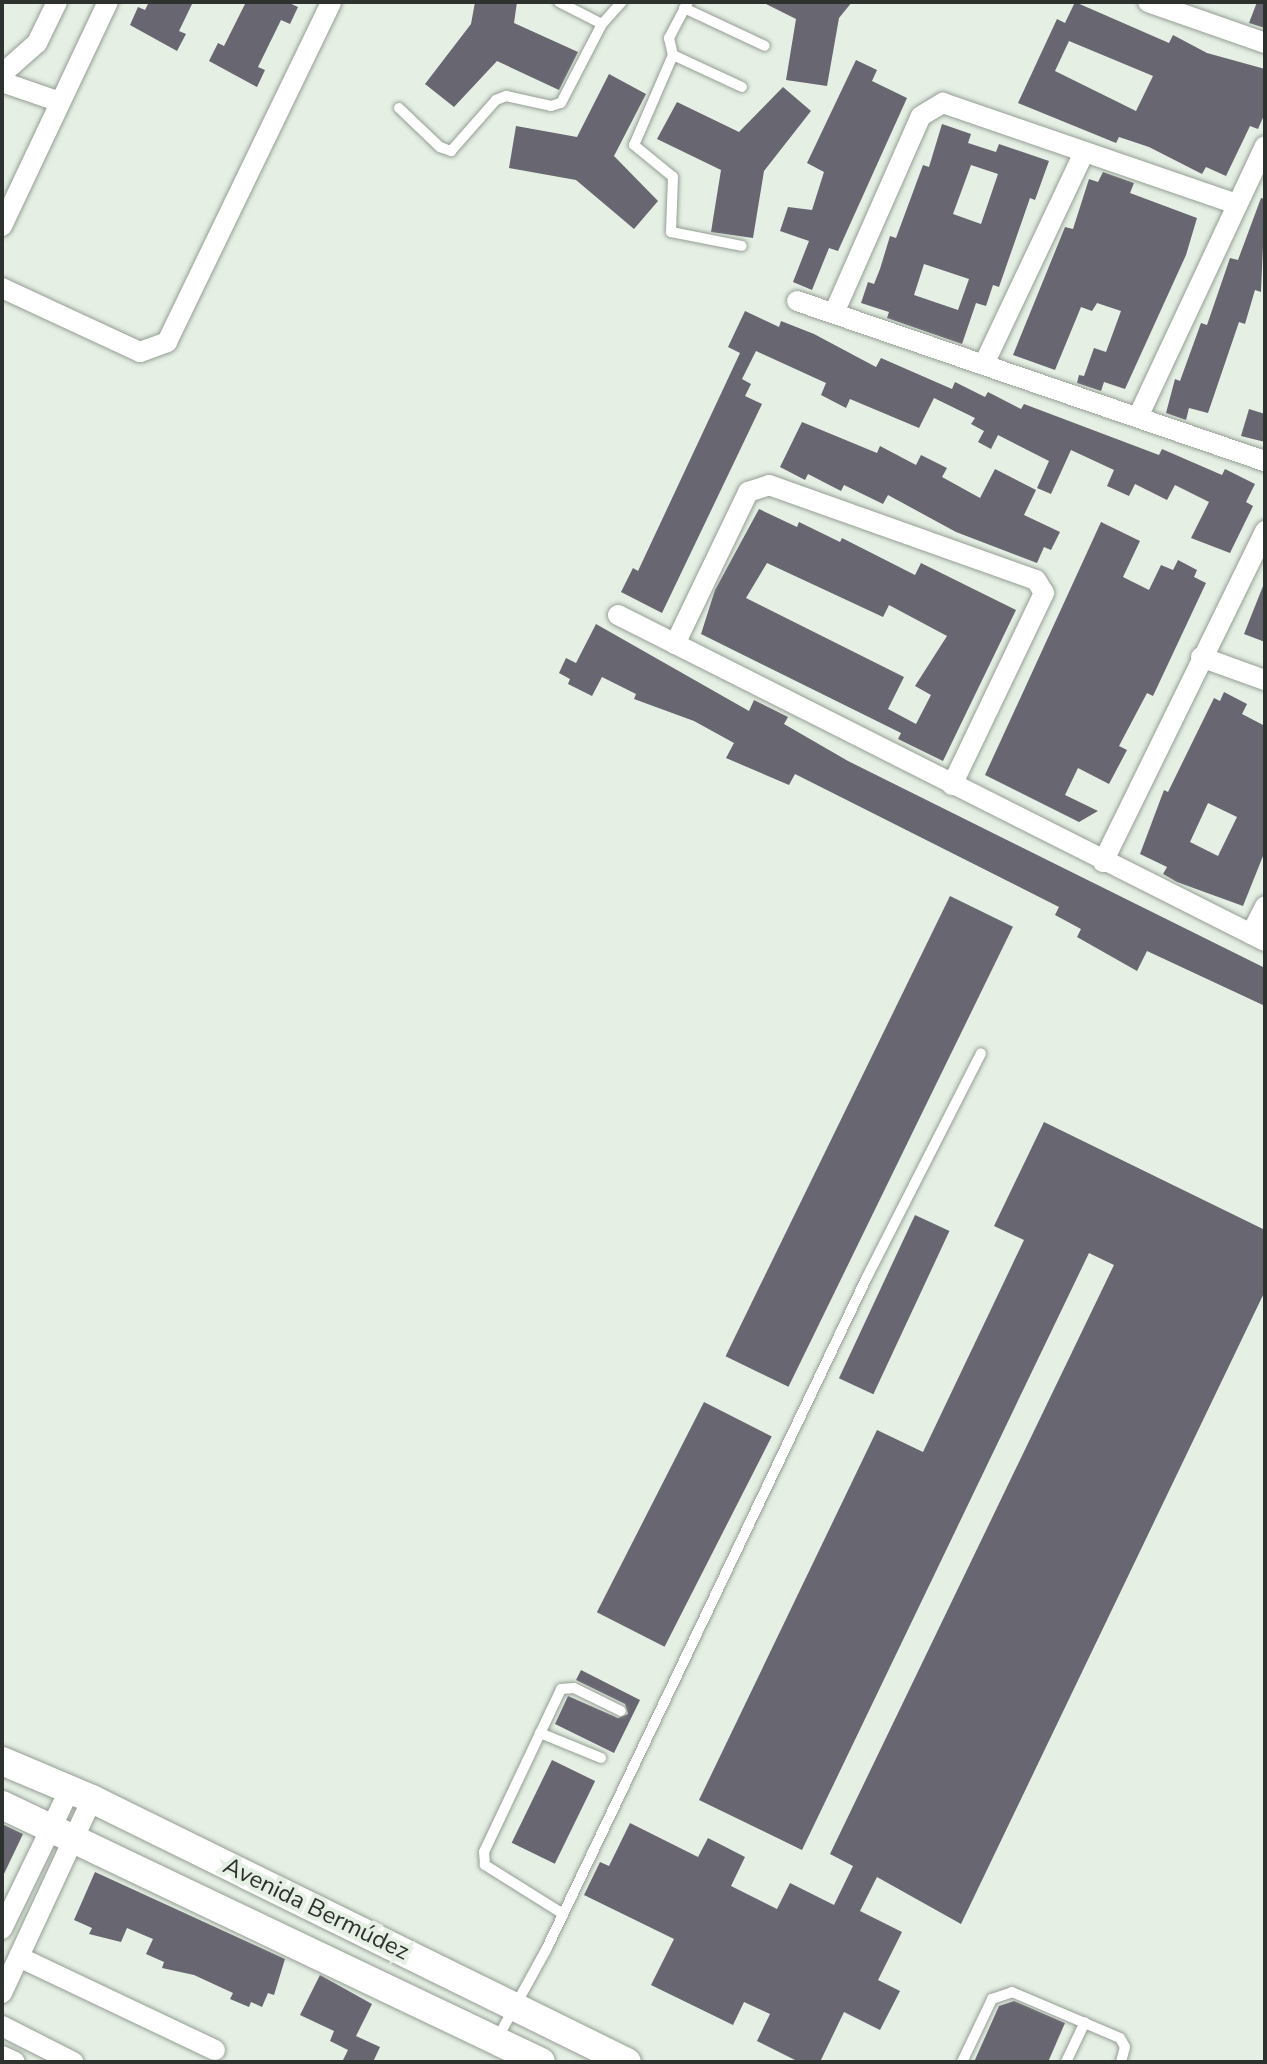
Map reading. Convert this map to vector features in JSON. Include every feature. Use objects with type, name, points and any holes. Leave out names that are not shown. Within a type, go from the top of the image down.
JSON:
[{"type":"street","points":[[2,74],[37,43],[57,2]]},
{"type":"street","points":[[2,226],[108,2]]},
{"type":"street","points":[[2,288],[140,352],[167,342],[331,2]]},
{"type":"street","points":[[1154,3],[1265,43]]},
{"type":"street","points":[[2,82],[60,102]]},
{"type":"street","points":[[834,313],[921,116],[943,103],[1237,204]]},
{"type":"street","points":[[1138,417],[1265,146]]},
{"type":"street","points":[[984,364],[1084,152]]},
{"type":"street","points":[[797,301],[1265,461]]},
{"type":"street","points":[[675,644],[748,492],[769,485],[1036,580],[1044,593],[952,785]]},
{"type":"street","points":[[1103,862],[1265,531]]},
{"type":"street","points":[[618,615],[1103,862],[1258,937],[1265,906]]},
{"type":"street","points":[[1201,657],[1265,680]]},
{"type":"street","name":"Avenida Bermúdez","points":[[2,1761],[81,1794],[627,2062]]},
{"type":"street","points":[[2,1993],[19,1957],[63,1832],[81,1794]]},
{"type":"street","name":"Avenida Bermúdez","points":[[2,1805],[541,2062]]},
{"type":"street","points":[[2,1929],[63,1832]]},
{"type":"street","points":[[19,1957],[215,2050]]},
{"type":"street","points":[[2,2026],[73,2062]]},
{"type":"street","points":[[2,2056],[15,2062]]},
{"type":"lane","points":[[559,2],[602,24]]},
{"type":"lane","points":[[399,108],[440,147],[451,151],[496,100],[506,96],[551,106],[561,103],[602,24],[622,2]]},
{"type":"lane","points":[[742,246],[671,232],[673,177],[634,145],[673,55],[669,38],[686,5],[765,46]]},
{"type":"lane","points":[[673,55],[742,87]]},
{"type":"lane","points":[[496,2041],[981,1053]]},
{"type":"lane","points":[[560,1912],[485,1865],[484,1852],[565,1686],[621,1711]]},
{"type":"lane","points":[[540,1733],[601,1758]]},
{"type":"lane","points":[[962,2062],[992,1999],[1019,1992],[1120,2038],[1125,2047],[1121,2062]]},
{"type":"lane","points":[[1066,2062],[1085,2022]]},
{"type":"building","points":[[149,2],[193,2],[179,31],[186,34],[177,51],[130,25],[138,7],[145,10]]},
{"type":"building","points":[[246,2],[287,2],[298,7],[290,24],[281,20],[258,67],[265,70],[257,87],[209,61],[218,43],[224,46]]},
{"type":"building","points":[[475,2],[517,2],[514,23],[578,52],[559,90],[497,61],[454,107],[425,84],[471,24]]},
{"type":"building","points":[[762,2],[852,2],[839,18],[827,86],[786,80],[796,19]]},
{"type":"building","points":[[1075,2],[1169,43],[1173,35],[1207,53],[1265,69],[1265,113],[1258,129],[1250,126],[1226,176],[1206,167],[1202,174],[1149,147],[1119,137],[1116,143],[1018,103],[1057,19],[1065,23]],"holes":[[[1069,41],[1153,76],[1136,111],[1055,71]]]},
{"type":"building","points":[[1257,2],[1265,2],[1265,28],[1249,23]]},
{"type":"building","points":[[856,60],[877,70],[872,81],[907,98],[838,251],[829,248],[812,290],[793,282],[809,241],[780,231],[788,207],[812,210],[824,172],[807,163]]},
{"type":"building","points":[[609,74],[646,94],[614,156],[658,201],[634,229],[576,180],[509,168],[516,126],[577,137]]},
{"type":"building","points":[[783,87],[811,111],[764,171],[753,238],[711,232],[721,170],[657,139],[677,102],[739,132]]},
{"type":"building","points":[[942,124],[971,134],[968,143],[996,152],[999,144],[1049,161],[1035,200],[1030,198],[999,287],[993,285],[986,306],[976,303],[962,344],[887,318],[889,312],[861,303],[868,282],[874,284],[890,236],[896,238],[923,165],[929,167]],"holes":[[[971,165],[998,174],[981,224],[953,214]],[[924,264],[969,279],[958,310],[914,295]]]},
{"type":"building","points":[[1103,172],[1134,183],[1130,193],[1197,218],[1186,255],[1125,389],[1104,382],[1101,391],[1077,383],[1079,375],[1084,376],[1094,348],[1106,352],[1121,311],[1097,303],[1092,311],[1081,307],[1055,370],[1013,355],[1065,227],[1073,229],[1089,179],[1098,182]]},
{"type":"building","points":[[1261,198],[1265,199],[1261,292],[1255,290],[1245,324],[1239,322],[1208,413],[1189,408],[1186,420],[1166,413],[1175,379],[1180,381],[1201,323],[1207,325],[1230,258],[1238,260]]},
{"type":"building","points":[[745,311],[779,327],[781,321],[814,334],[876,367],[881,358],[952,389],[955,382],[985,397],[988,392],[1021,409],[1024,404],[1159,455],[1162,449],[1222,475],[1225,469],[1255,484],[1246,502],[1253,506],[1230,553],[1191,538],[1209,502],[1175,485],[1167,500],[1135,484],[1129,496],[1107,486],[1114,470],[1071,450],[1051,494],[1037,488],[1049,461],[998,435],[991,449],[978,442],[984,431],[971,424],[975,418],[934,398],[919,428],[850,399],[846,408],[821,395],[826,383],[756,351],[742,379],[751,384],[745,396],[762,404],[662,613],[621,592],[633,568],[638,571],[740,353],[728,347]]},
{"type":"building","points":[[1249,409],[1265,414],[1265,442],[1241,436]]},
{"type":"building","points":[[802,422],[877,453],[880,446],[916,465],[921,455],[947,468],[942,477],[980,498],[995,469],[1036,490],[1024,515],[1060,532],[1051,550],[1044,547],[1037,563],[956,532],[888,495],[883,504],[844,485],[841,491],[808,474],[805,480],[780,467]]},
{"type":"building","points":[[759,509],[797,527],[799,522],[840,542],[842,538],[915,575],[921,563],[1016,610],[943,761],[898,739],[901,733],[701,634],[715,590]],"holes":[[[767,563],[883,617],[889,605],[947,636],[915,686],[931,695],[916,724],[888,709],[904,677],[746,598]]]},
{"type":"building","points":[[1101,522],[1140,541],[1123,577],[1149,590],[1161,565],[1173,570],[1178,560],[1197,570],[1194,577],[1206,583],[1153,696],[1147,693],[1119,746],[1127,750],[1109,784],[1078,768],[1065,795],[1098,811],[1079,822],[985,775]]},
{"type":"building","points":[[1265,581],[1265,642],[1244,634]]},
{"type":"building","points":[[596,624],[749,711],[754,700],[788,717],[784,724],[848,761],[1265,968],[1265,1006],[1147,951],[1137,971],[1077,937],[1081,929],[1055,915],[1059,907],[795,774],[789,785],[726,758],[734,743],[694,721],[634,699],[636,694],[602,677],[592,696],[568,684],[570,679],[559,673],[566,658],[576,663]]},
{"type":"building","points":[[1224,692],[1247,704],[1242,714],[1265,726],[1265,851],[1243,906],[1177,882],[1163,874],[1167,867],[1140,854],[1164,790],[1168,792],[1214,698],[1220,701]],"holes":[[[1208,803],[1237,817],[1218,856],[1190,842]]]},
{"type":"building","points":[[950,896],[1013,927],[788,1387],[726,1356]]},
{"type":"building","points":[[1044,1122],[1265,1230],[1265,1291],[961,1924],[877,1877],[860,1911],[902,1932],[878,1980],[900,1991],[880,2030],[844,2012],[820,2062],[799,2062],[757,2041],[770,2014],[744,2002],[733,2025],[651,1985],[674,1939],[584,1895],[600,1862],[609,1866],[630,1823],[698,1857],[708,1838],[745,1857],[731,1886],[777,1909],[790,1883],[834,1905],[853,1866],[830,1854],[1114,1265],[1089,1253],[802,1850],[699,1800],[877,1430],[923,1452],[1024,1240],[994,1226]]},
{"type":"building","points":[[915,1215],[949,1231],[873,1394],[839,1378]]},
{"type":"building","points":[[704,1402],[772,1437],[665,1647],[597,1612]]},
{"type":"building","points":[[581,1670],[640,1700],[614,1753],[555,1724],[568,1696],[618,1718],[628,1714],[625,1704],[576,1680]]},
{"type":"building","points":[[552,1760],[595,1781],[555,1864],[512,1843]]},
{"type":"building","points":[[2,1824],[23,1834],[2,1878]]},
{"type":"building","points":[[95,1872],[285,1959],[274,1995],[268,1993],[262,2007],[251,2002],[249,2007],[230,1999],[233,1993],[194,1975],[162,1968],[164,1962],[146,1954],[153,1939],[127,1928],[121,1942],[89,1934],[92,1928],[74,1920]]},
{"type":"building","points":[[320,1975],[372,2004],[356,2036],[380,2047],[373,2062],[342,2062],[348,2050],[330,2041],[334,2031],[300,2015]]},
{"type":"building","points":[[1014,2001],[1065,2023],[1048,2062],[974,2062],[999,2006]]}]
